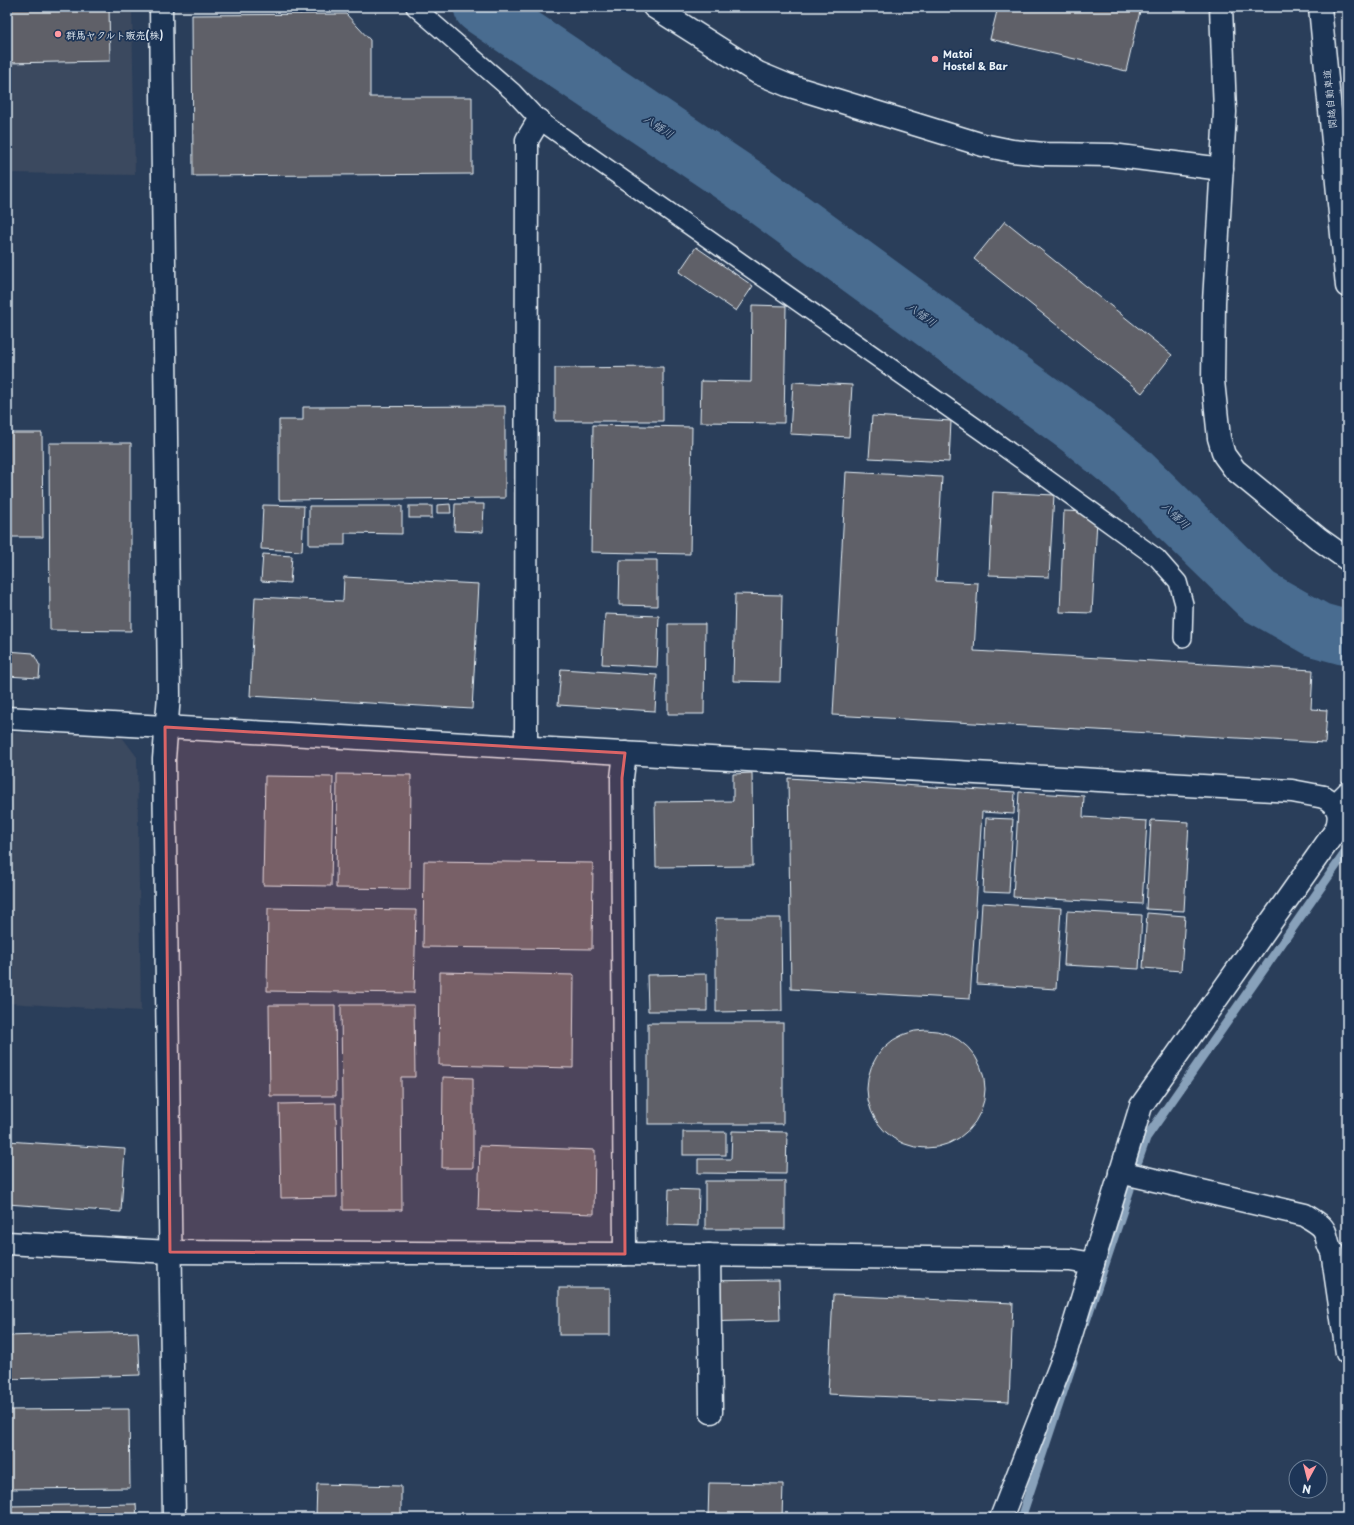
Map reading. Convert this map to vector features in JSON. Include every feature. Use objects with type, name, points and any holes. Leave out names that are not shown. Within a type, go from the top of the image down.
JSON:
[{"type":"main road","points":[[161,7],[169,695],[165,727],[164,759],[174,1518]]},
{"type":"main road","points":[[654,7],[758,73],[771,79],[983,145],[1012,151],[1044,154],[1112,155],[1222,169]]},
{"type":"main road","points":[[1221,7],[1224,112],[1214,302],[1213,362],[1219,438],[1223,450],[1235,470],[1319,539],[1347,559]]},
{"type":"main road","name":"関越自動車道","points":[[1320,7],[1347,286]]},
{"type":"main road","points":[[526,747],[526,140],[538,120]]},
{"type":"main road","points":[[7,718],[1292,791],[1335,797],[1340,820],[1336,830],[1141,1106],[1066,1351],[1001,1518]]},
{"type":"main road","points":[[625,753],[622,786],[625,1254]]},
{"type":"main road","points":[[1120,1172],[1305,1215],[1318,1223],[1325,1231],[1327,1245],[1339,1253],[1347,1353]]},
{"type":"main road","points":[[7,1243],[170,1252],[709,1255],[1070,1260],[1093,1264]]},
{"type":"main road","points":[[709,1255],[711,1412]]},
{"type":"lane","points":[[415,7],[513,92],[538,120],[984,432],[1157,558],[1178,582],[1184,604],[1183,638]]},
{"type":"highlighted area","points":[[165,727],[625,753],[622,778],[625,1254],[170,1252]]},
{"type":"shaded area","name":"群馬ヤクルト販売(株)","points":[[7,7],[132,7],[135,175],[7,173]]},
{"type":"shaded area","points":[[7,732],[122,737],[137,757],[141,1011],[7,1003]]},
{"type":"building","name":"群馬ヤクルト販売(株)","points":[[7,7],[109,7],[110,61],[7,63]]},
{"type":"building","points":[[998,7],[1141,7],[1126,71],[990,39]]},
{"type":"building","points":[[346,14],[370,40],[370,97],[472,97],[472,174],[193,176],[192,15]]},
{"type":"building","points":[[1005,221],[1172,355],[1142,393],[974,259]]},
{"type":"building","points":[[696,247],[753,286],[736,311],[679,272]]},
{"type":"building","points":[[752,305],[786,306],[784,423],[700,422],[701,381],[751,382]]},
{"type":"building","points":[[663,367],[663,421],[555,421],[555,368]]},
{"type":"building","points":[[793,382],[852,385],[849,437],[790,434]]},
{"type":"building","points":[[505,406],[505,498],[279,500],[279,420],[303,420],[303,407]]},
{"type":"building","points":[[872,416],[951,421],[949,462],[869,458]]},
{"type":"building","points":[[593,425],[692,427],[690,554],[591,552]]},
{"type":"building","points":[[7,433],[42,433],[43,537],[7,537]]},
{"type":"building","points":[[49,443],[131,443],[131,631],[50,630]]},
{"type":"building","points":[[846,472],[942,477],[936,581],[978,583],[974,651],[1313,670],[1311,709],[1327,710],[1325,743],[833,715]]},
{"type":"building","points":[[993,492],[1054,495],[1049,577],[989,575]]},
{"type":"building","points":[[450,504],[451,513],[437,513],[437,505]]},
{"type":"building","points":[[455,504],[484,504],[483,532],[454,531]]},
{"type":"building","points":[[263,505],[304,506],[302,551],[261,549]]},
{"type":"building","points":[[309,506],[402,506],[402,534],[345,533],[345,545],[309,545]]},
{"type":"building","points":[[409,506],[432,506],[432,518],[409,518]]},
{"type":"building","points":[[1064,511],[1088,512],[1097,519],[1092,613],[1060,612]]},
{"type":"building","points":[[263,554],[292,556],[290,583],[261,581]]},
{"type":"building","points":[[620,560],[657,560],[657,606],[619,605]]},
{"type":"building","points":[[344,577],[479,584],[472,709],[250,696],[255,597],[343,601]]},
{"type":"building","points":[[735,594],[782,595],[780,682],[733,681]]},
{"type":"building","points":[[605,614],[659,616],[657,667],[602,664]]},
{"type":"building","points":[[668,624],[705,624],[704,714],[668,714]]},
{"type":"building","points":[[7,651],[33,653],[40,666],[39,678],[7,676]]},
{"type":"building","points":[[561,669],[657,675],[655,711],[558,705]]},
{"type":"building","points":[[752,773],[753,866],[656,867],[655,802],[733,801],[733,774]]},
{"type":"building","points":[[337,774],[411,775],[410,889],[336,888]]},
{"type":"building","points":[[265,776],[333,777],[331,886],[263,885]]},
{"type":"building","points":[[788,778],[1015,792],[1014,814],[982,812],[970,999],[791,989]]},
{"type":"building","points":[[1019,792],[1084,796],[1083,817],[1147,821],[1142,904],[1013,897]]},
{"type":"building","points":[[986,818],[1013,819],[1009,893],[983,892]]},
{"type":"building","points":[[1151,820],[1189,822],[1184,911],[1146,909]]},
{"type":"building","points":[[424,861],[593,863],[592,949],[423,947]]},
{"type":"building","points":[[982,903],[1061,908],[1056,989],[977,984]]},
{"type":"building","points":[[268,908],[416,910],[414,993],[267,991]]},
{"type":"building","points":[[1067,911],[1142,915],[1139,969],[1064,965]]},
{"type":"building","points":[[1147,913],[1185,916],[1181,971],[1143,968]]},
{"type":"building","points":[[716,918],[781,918],[782,1011],[716,1012]]},
{"type":"building","points":[[440,972],[574,975],[573,1068],[439,1065]]},
{"type":"building","points":[[707,974],[707,1011],[648,1011],[647,975]]},
{"type":"building","points":[[269,1005],[335,1005],[336,1096],[270,1096]]},
{"type":"building","points":[[341,1005],[414,1005],[415,1077],[401,1077],[402,1210],[343,1210]]},
{"type":"building","points":[[648,1023],[783,1023],[783,1124],[648,1124]]},
{"type":"building","points":[[926,1030],[949,1034],[968,1047],[981,1066],[985,1089],[981,1112],[968,1131],[949,1144],[926,1148],[903,1144],[884,1131],[871,1112],[867,1089],[871,1066],[884,1047],[903,1034]]},
{"type":"building","points":[[443,1077],[473,1078],[473,1168],[442,1168]]},
{"type":"building","points":[[336,1103],[337,1197],[281,1198],[279,1104]]},
{"type":"building","points":[[732,1131],[787,1132],[786,1174],[698,1173],[698,1159],[731,1159]]},
{"type":"building","points":[[683,1132],[726,1132],[726,1155],[683,1155]]},
{"type":"building","points":[[7,1141],[125,1149],[121,1212],[7,1204]]},
{"type":"building","points":[[480,1146],[595,1150],[594,1214],[478,1210]]},
{"type":"building","points":[[705,1181],[785,1181],[785,1229],[705,1229]]},
{"type":"building","points":[[669,1189],[699,1190],[698,1226],[668,1225]]},
{"type":"building","points":[[779,1280],[780,1320],[699,1322],[699,1281]]},
{"type":"building","points":[[559,1288],[610,1288],[610,1335],[559,1335]]},
{"type":"building","points":[[833,1295],[1013,1303],[1009,1402],[828,1394]]},
{"type":"building","points":[[138,1332],[140,1375],[7,1379],[7,1336]]},
{"type":"building","points":[[129,1409],[130,1488],[7,1489],[7,1410]]},
{"type":"building","points":[[709,1483],[783,1484],[782,1518],[708,1518]]},
{"type":"building","points":[[317,1484],[401,1486],[401,1518],[316,1518]]},
{"type":"building","points":[[136,1504],[137,1518],[7,1518],[7,1506]]},
{"type":"waterway","name":"八幡川","points":[[481,7],[744,184],[1078,428],[1128,469],[1258,596],[1318,630],[1347,638]]},
{"type":"waterway","points":[[1138,1161],[1146,1138],[1347,850]]},
{"type":"waterway","points":[[1086,1321],[1130,1189]]},
{"type":"waterway","points":[[1021,1518],[1073,1362]]},
{"type":"place","name":"群馬ヤクルト販売(株)","points":[[58,34]]},
{"type":"place","name":"Matoi Hostel & Bar","points":[[935,59]]}]
